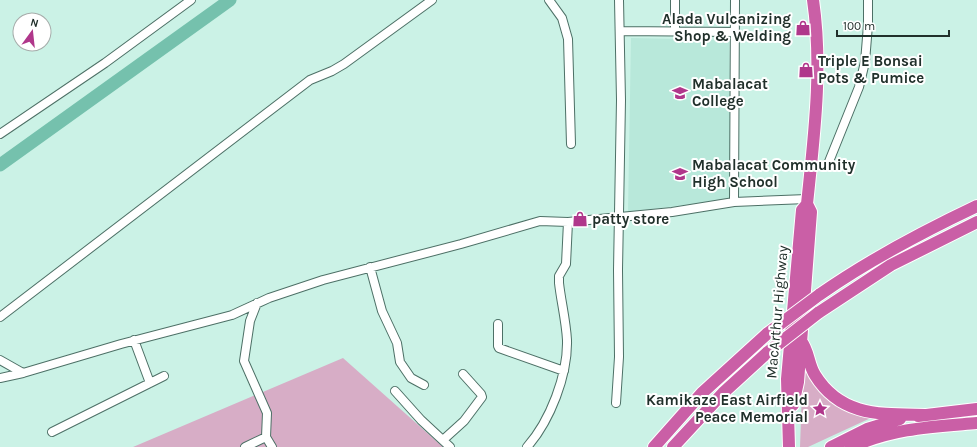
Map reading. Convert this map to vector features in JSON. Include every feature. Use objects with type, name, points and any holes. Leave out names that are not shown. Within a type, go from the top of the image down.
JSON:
[{"type":"highway","name":"MacArthur Highway","points":[[789,447],[790,424],[787,379],[802,210],[807,201],[811,166],[819,56],[813,0]]},
{"type":"highway","name":"MacArthur Highway","points":[[790,424],[798,382],[800,340],[811,212],[807,201]]},
{"type":"highway","points":[[654,447],[702,394],[768,333],[849,274],[907,240],[977,206]]},
{"type":"highway","points":[[673,447],[723,393],[768,352],[818,314],[892,266],[977,222]]},
{"type":"highway","points":[[800,340],[807,348],[811,367],[818,379],[840,401],[853,408],[868,412],[925,415]]},
{"type":"highway","points":[[831,447],[878,425],[925,415],[977,409]]},
{"type":"highway","points":[[855,446],[900,430],[977,423]]},
{"type":"street","points":[[0,134],[105,63],[191,0]]},
{"type":"street","points":[[0,317],[310,80],[332,71],[344,64],[432,0]]},
{"type":"street","points":[[549,0],[562,18],[568,39],[571,144]]},
{"type":"street","points":[[616,403],[619,357],[618,270],[621,100],[619,0]]},
{"type":"street","points":[[675,0],[675,31]]},
{"type":"street","points":[[734,202],[735,0]]},
{"type":"street","points":[[811,166],[824,166],[828,164],[859,87],[865,62],[868,25],[868,0]]},
{"type":"street","points":[[620,31],[735,32]]},
{"type":"street","points":[[0,378],[23,373],[134,340],[232,315],[257,303],[323,280],[461,244],[540,221],[568,222],[672,212],[734,202],[807,201]]},
{"type":"street","points":[[527,447],[550,410],[564,371],[567,338],[558,282],[559,276],[566,264],[568,222]]},
{"type":"street","points":[[370,267],[382,310],[397,343],[400,362],[411,378],[424,385]]},
{"type":"street","points":[[257,303],[250,321],[244,361],[267,413],[266,437],[272,447]]},
{"type":"street","points":[[498,324],[499,348],[564,371]]},
{"type":"street","points":[[134,340],[150,383]]},
{"type":"street","points":[[0,360],[23,373]]},
{"type":"street","points":[[443,440],[464,421],[482,397],[463,374]]},
{"type":"street","points":[[52,432],[164,376]]},
{"type":"street","points":[[395,391],[450,447]]},
{"type":"street","points":[[244,447],[266,437]]},
{"type":"shaded area","name":"Mabalacat College","points":[[631,38],[729,40],[732,199],[628,212]]},
{"type":"shaded area","points":[[343,358],[443,447],[133,447]]},
{"type":"shaded area","points":[[803,361],[812,379],[875,416],[808,447],[800,447]]},
{"type":"waterway","points":[[0,165],[230,0]]},
{"type":"place","name":"Alada Vulcanizing Shop & Welding","points":[[803,28]]},
{"type":"place","name":"Triple E Bonsai Pots & Pumice","points":[[806,70]]},
{"type":"place","name":"Mabalacat College","points":[[680,93]]},
{"type":"place","name":"Mabalacat Community High School","points":[[680,174]]},
{"type":"place","name":"patty store","points":[[580,219]]},
{"type":"place","name":"Kamikaze East Airfield Peace Memorial","points":[[820,409]]}]
